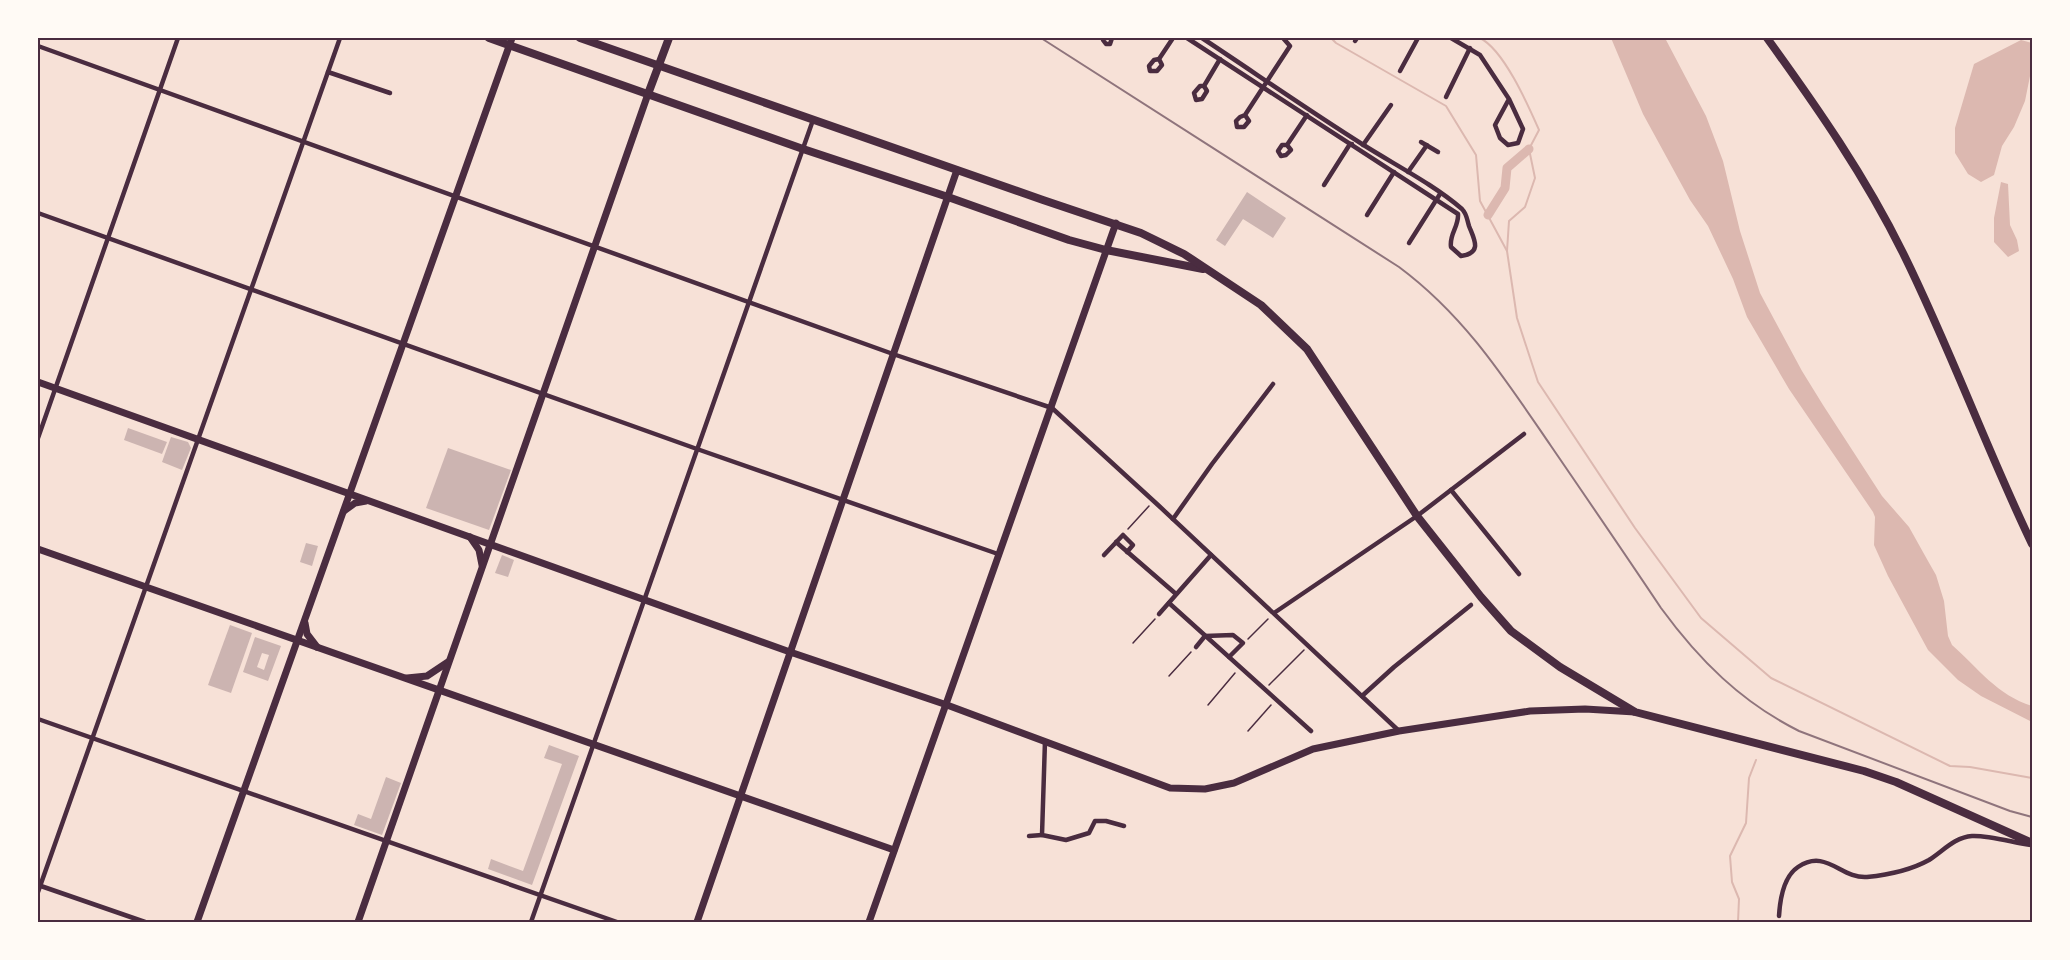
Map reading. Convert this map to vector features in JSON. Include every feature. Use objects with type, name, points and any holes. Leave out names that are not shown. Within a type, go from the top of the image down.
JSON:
[{"type":"highway","points":[[1767,38],[1842,145],[1892,232],[1924,297],[2032,544]]},
{"type":"main road","points":[[489,38],[511,41],[648,94],[1069,240],[1106,250],[1211,270]]},
{"type":"main road","points":[[579,38],[1043,200],[1116,223],[1176,250],[1211,270],[1261,305],[1307,349],[1417,516],[1511,631],[1560,667],[1635,712]]},
{"type":"main road","points":[[358,922],[669,38]]},
{"type":"main road","points":[[197,922],[511,41]]},
{"type":"main road","points":[[697,922],[957,170]]},
{"type":"main road","points":[[869,922],[1116,223]]},
{"type":"main road","points":[[38,382],[790,652],[946,705],[1170,788],[1205,789],[1234,783],[1313,749],[1399,732],[1530,711],[1585,709],[1635,712],[1864,771],[1896,782],[2032,844]]},
{"type":"main road","points":[[343,512],[350,505],[360,502],[377,504]]},
{"type":"main road","points":[[470,537],[479,550],[481,570]]},
{"type":"main road","points":[[38,549],[894,850]]},
{"type":"main road","points":[[306,615],[307,634],[318,648]]},
{"type":"main road","points":[[401,678],[427,676],[442,668],[450,659]]},
{"type":"street","points":[[38,438],[178,38]]},
{"type":"street","points":[[145,922],[38,888],[340,38]]},
{"type":"street","points":[[1106,38],[1103,40],[1106,44],[1110,44],[1112,38]]},
{"type":"street","points":[[1159,59],[1173,38]]},
{"type":"street","points":[[1187,38],[1194,39],[1458,214],[1457,227],[1450,239],[1451,248],[1461,256],[1467,255],[1476,246],[1465,211],[1202,38]]},
{"type":"street","points":[[1245,115],[1290,46],[1283,38]]},
{"type":"street","points":[[1400,71],[1418,38]]},
{"type":"street","points":[[1451,38],[1480,55],[1509,99],[1523,129],[1518,143],[1508,145],[1500,138],[1495,125],[1509,99]]},
{"type":"street","points":[[38,46],[749,303],[1052,408],[1399,732]]},
{"type":"street","points":[[1446,97],[1470,48]]},
{"type":"street","points":[[1204,86],[1220,58]]},
{"type":"street","points":[[328,72],[390,93]]},
{"type":"street","points":[[1364,146],[1391,105]]},
{"type":"street","points":[[1287,145],[1307,115]]},
{"type":"street","points":[[531,922],[813,120]]},
{"type":"street","points":[[1421,142],[1438,152]]},
{"type":"street","points":[[1350,144],[1364,146]]},
{"type":"street","points":[[1324,185],[1350,144]]},
{"type":"street","points":[[1408,172],[1427,145]]},
{"type":"street","points":[[1367,215],[1394,172]]},
{"type":"street","points":[[1409,243],[1440,194]]},
{"type":"street","points":[[38,213],[998,554]]},
{"type":"street","points":[[1173,519],[1273,384]]},
{"type":"street","points":[[1274,613],[1417,516],[1524,434]]},
{"type":"street","points":[[1451,490],[1519,574]]},
{"type":"street","points":[[1104,555],[1123,536],[1133,545],[1127,552]]},
{"type":"street","points":[[1116,542],[1176,594]]},
{"type":"street","points":[[1159,614],[1211,555]]},
{"type":"street","points":[[1168,603],[1311,732]]},
{"type":"street","points":[[1362,696],[1471,605]]},
{"type":"street","points":[[1196,647],[1205,636],[1233,635],[1243,643],[1229,657]]},
{"type":"street","points":[[38,719],[617,922]]},
{"type":"street","points":[[1042,835],[1045,741]]},
{"type":"street","points":[[1029,836],[1042,835],[1066,840],[1089,833],[1095,821],[1106,821],[1124,826]]},
{"type":"street","points":[[1779,916],[1780,896],[1788,879],[1797,867],[1810,862],[1821,860],[1857,877],[1867,877],[1891,873],[1928,861],[1957,839],[1972,836],[2032,844]]},
{"type":"path","points":[[1123,536],[1154,501]]},
{"type":"path","points":[[1243,643],[1274,613]]},
{"type":"path","points":[[1133,643],[1159,614]]},
{"type":"path","points":[[1264,690],[1308,646]]},
{"type":"path","points":[[1170,676],[1196,647]]},
{"type":"path","points":[[1208,705],[1240,667]]},
{"type":"path","points":[[1248,731],[1276,700]]},
{"type":"shaded area","points":[[1611,38],[1665,38],[1706,116],[1723,161],[1740,231],[1760,293],[1823,405],[1882,496],[1909,527],[1936,575],[1944,601],[1948,636],[1952,645],[1998,688],[2032,706],[2032,722],[1981,696],[1958,680],[1928,650],[1874,545],[1875,517],[1873,512],[1789,389],[1747,317],[1733,279],[1708,226],[1690,200],[1643,114]]},
{"type":"shaded area","points":[[2021,40],[2032,43],[2032,66],[2025,101],[2014,127],[2002,146],[1994,175],[1981,182],[1968,174],[1955,153],[1955,128],[1974,64]]},
{"type":"shaded area","points":[[2001,182],[2008,184],[2010,225],[2019,251],[2008,257],[1994,242],[1994,218]]},
{"type":"building","points":[[1247,192],[1286,218],[1273,238],[1243,219],[1225,246],[1216,240]]},
{"type":"building","points":[[128,428],[167,442],[162,454],[124,440]]},
{"type":"building","points":[[171,437],[188,442],[191,448],[182,470],[162,462]]},
{"type":"building","points":[[448,448],[511,470],[489,530],[426,508]]},
{"type":"building","points":[[306,543],[318,546],[312,566],[300,562]]},
{"type":"building","points":[[502,555],[514,560],[508,577],[495,573]]},
{"type":"building","points":[[230,625],[252,633],[231,693],[208,685]]},
{"type":"building","points":[[255,637],[281,646],[268,681],[243,672]],"holes":[[[262,653],[269,655],[264,670],[257,667]]]},
{"type":"building","points":[[549,745],[579,756],[532,885],[488,869],[491,859],[523,871],[562,764],[544,758]]},
{"type":"building","points":[[386,777],[401,783],[382,835],[354,825],[358,814],[371,819]]},
{"type":"waterway","points":[[1331,38],[1446,106],[1476,155],[1480,201],[1507,251],[1517,318],[1538,382],[1635,528],[1701,618],[1771,678],[1950,766],[1970,767],[2032,778]]},
{"type":"waterway","points":[[1480,38],[1489,44],[1506,66],[1522,93],[1539,130],[1529,149],[1535,178],[1525,207],[1509,221],[1507,251]]},
{"type":"waterway","points":[[1488,215],[1505,188],[1507,168],[1529,149]]},
{"type":"waterway","points":[[1738,922],[1739,899],[1732,882],[1730,856],[1746,823],[1749,778],[1756,760]]},
{"type":"railway","points":[[1041,38],[1399,267],[1423,286],[1464,328],[1500,373],[1675,627],[1706,662],[1740,693],[1778,720],[1799,731],[2010,811],[2032,817]]}]
